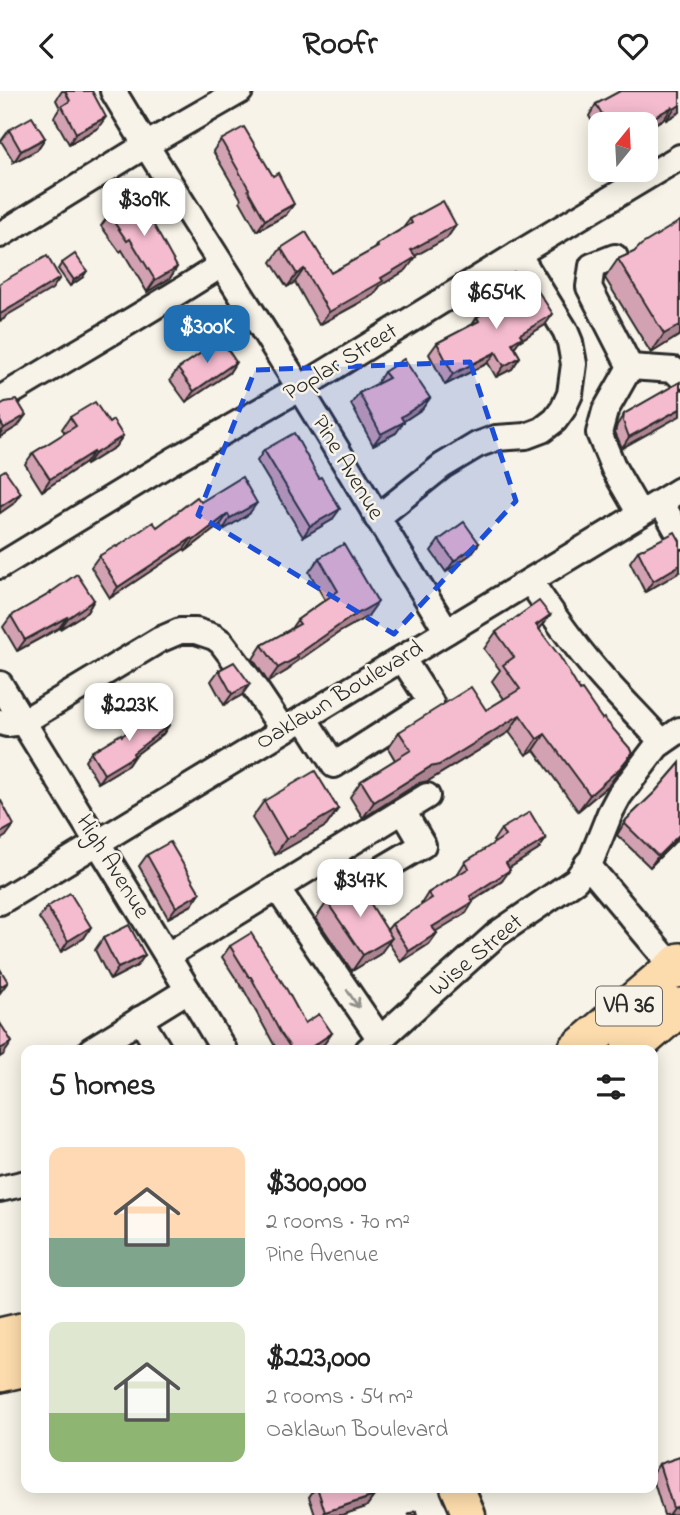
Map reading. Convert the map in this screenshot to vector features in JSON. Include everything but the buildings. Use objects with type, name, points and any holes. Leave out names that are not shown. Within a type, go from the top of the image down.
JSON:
[{"type":"highway","name":"VA 36","points":[[583,1045],[678,968]]},
{"type":"highway","name":"VA 36","points":[[636,1045],[680,1007]]},
{"type":"highway","points":[[0,1337],[21,1332]]},
{"type":"highway","points":[[0,1373],[21,1368]]},
{"type":"main road","points":[[460,1493],[469,1515]]},
{"type":"street","name":"Pine Avenue","points":[[113,91],[300,388],[447,631]]},
{"type":"street","points":[[0,235],[240,91]]},
{"type":"street","name":"Poplar Street","points":[[0,566],[680,157]]},
{"type":"street","points":[[377,518],[442,466],[477,445],[496,438],[526,436],[542,430],[555,420],[563,409],[570,394],[574,364],[570,342],[518,254]]},
{"type":"street","points":[[615,257],[592,266],[589,287],[630,367]]},
{"type":"street","points":[[0,399],[176,295],[221,265]]},
{"type":"street","points":[[630,367],[674,370],[680,376]]},
{"type":"street","points":[[630,367],[605,411],[599,433],[614,469],[660,502],[680,536]]},
{"type":"street","name":"Oaklawn Boulevard","points":[[0,902],[660,502]]},
{"type":"street","points":[[530,581],[567,635],[595,669],[640,717],[671,736],[657,746],[619,796],[587,864],[678,968]]},
{"type":"street","points":[[0,736],[12,722],[159,639],[180,631],[196,631],[221,642],[248,678],[334,765],[430,703],[402,658]]},
{"type":"street","name":"High Avenue","points":[[0,684],[12,722],[97,843],[221,1045]]},
{"type":"street","points":[[168,955],[427,796]]},
{"type":"street","points":[[332,854],[352,887],[423,845],[403,811]]},
{"type":"street","name":"Wise Street","points":[[374,1045],[497,934],[576,880],[587,864]]},
{"type":"street","points":[[277,888],[325,958],[374,1045]]},
{"type":"street","points":[[99,1045],[188,990]]},
{"type":"street","points":[[140,1019],[156,1045]]},
{"type":"street","points":[[0,1189],[21,1184]]},
{"type":"highlighted area","points":[[470,362],[516,501],[394,634],[198,515],[255,370]]}]
